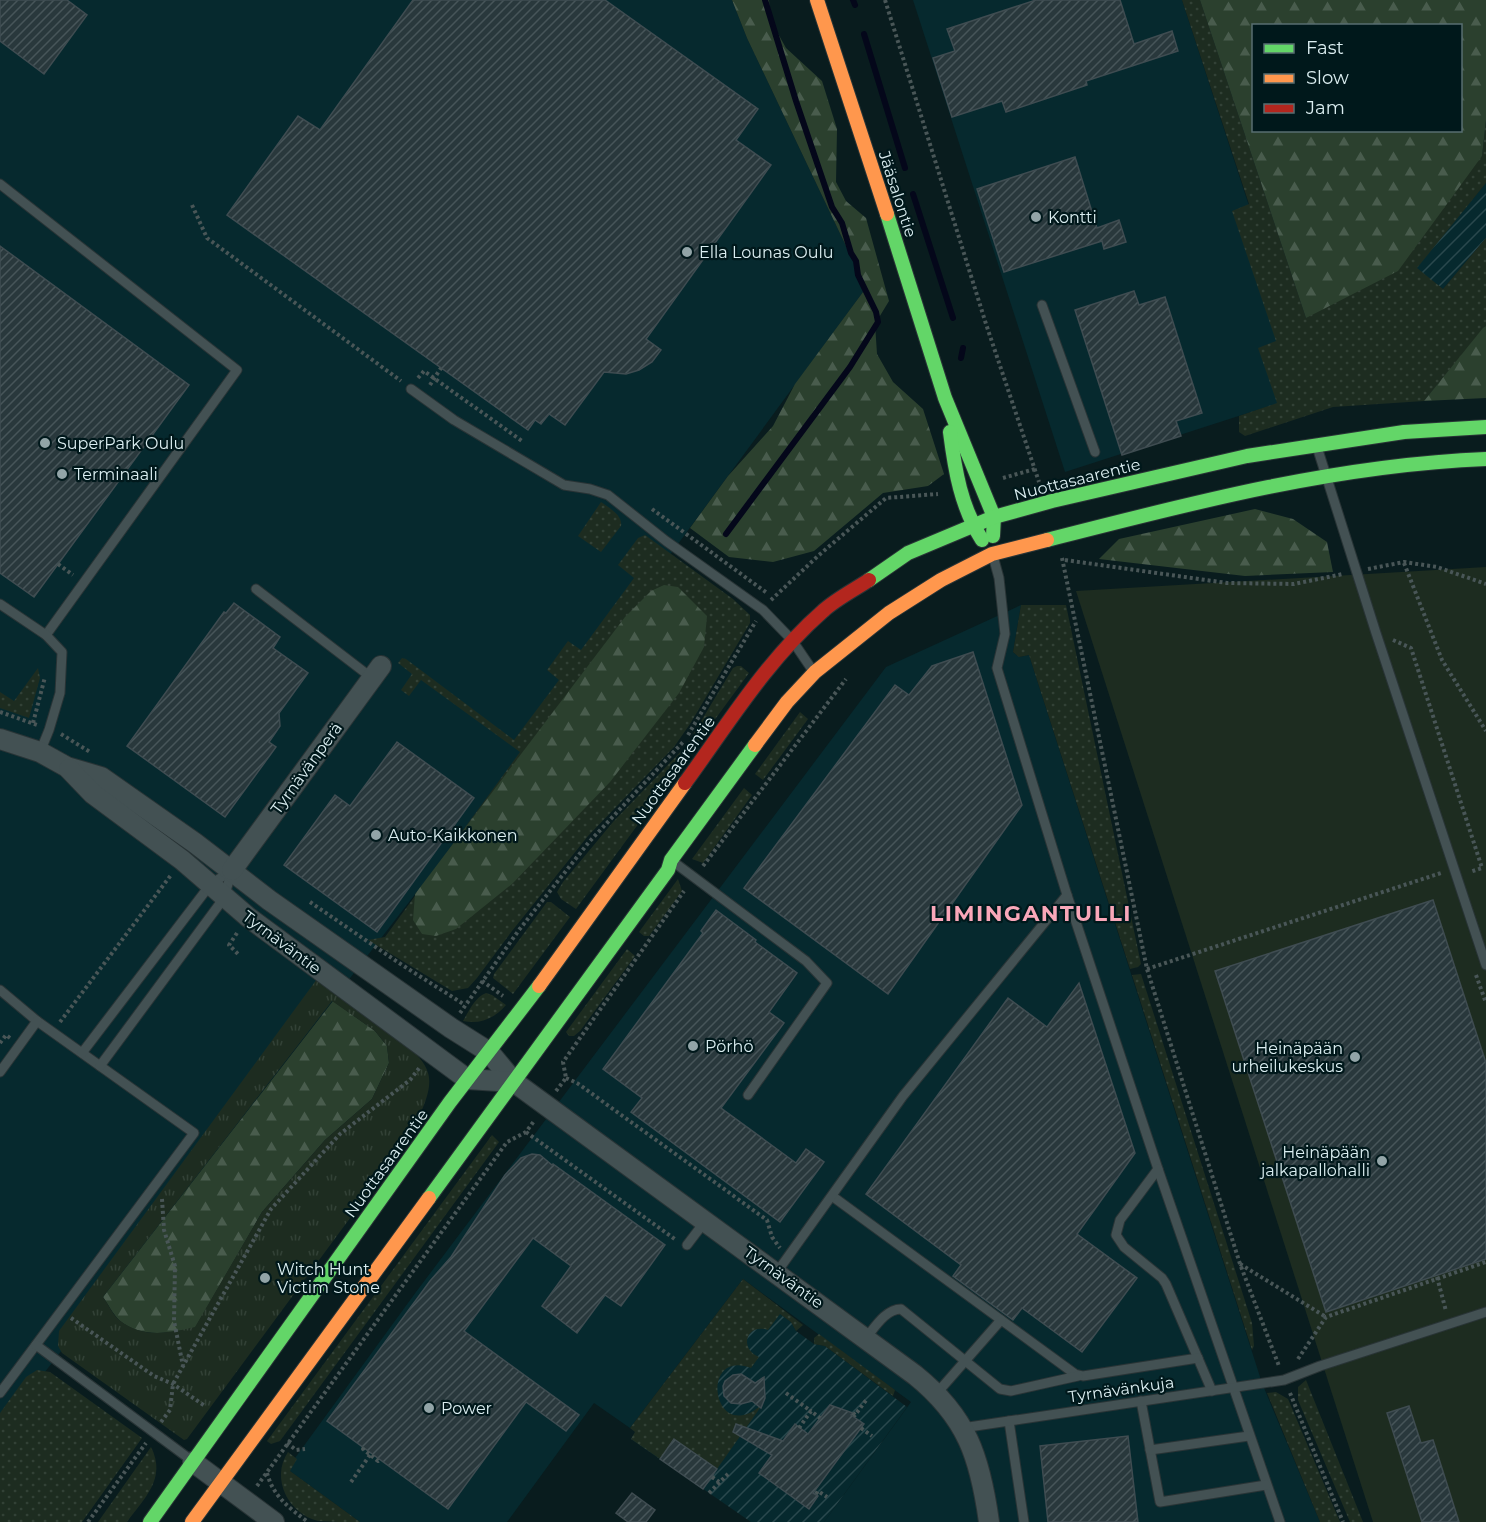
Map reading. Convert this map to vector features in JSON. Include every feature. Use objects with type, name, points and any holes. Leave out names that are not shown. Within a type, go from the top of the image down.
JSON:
[{"type":"main road","name":"Jääsalontie","points":[[817,0],[945,398],[994,517],[992,554]]},
{"type":"main road","name":"Jääsalontie","points":[[945,398],[957,483],[971,526],[992,554]]},
{"type":"main road","name":"Nuottasaarentie","points":[[150,1522],[467,1079],[526,1004],[759,680],[792,640],[825,609],[908,554],[994,517],[1052,501],[1247,456],[1317,444],[1404,432],[1486,427]]},
{"type":"main road","points":[[192,1522],[669,870],[671,860],[792,696],[815,672],[889,613],[941,580],[992,554],[1163,510],[1327,475],[1438,461],[1486,459]]},
{"type":"street","name":"Tyrnävänperä","points":[[232,870],[377,672]]},
{"type":"street","name":"Tyrnäväntie","points":[[0,739],[40,752],[67,767],[101,777],[232,870],[269,900],[451,1028],[489,1052],[514,1082],[777,1272],[937,1393],[954,1413],[975,1454],[982,1476],[989,1522]]},
{"type":"street","name":"Tyrnäväntie","points":[[67,767],[93,794],[182,860],[217,891],[467,1079]]},
{"type":"street","points":[[467,1079],[514,1082]]},
{"type":"street","points":[[193,1462],[274,1522]]},
{"type":"lane","points":[[0,184],[237,370],[46,635]]},
{"type":"lane","points":[[1042,305],[1095,452]]},
{"type":"lane","points":[[411,389],[454,420],[564,485],[590,489],[608,495],[666,541],[763,610],[792,640],[815,672]]},
{"type":"lane","points":[[1317,444],[1376,633],[1486,965]]},
{"type":"lane","points":[[992,554],[999,578],[1005,633],[997,668],[1068,895],[1158,1169],[1280,1522]]},
{"type":"lane","points":[[256,589],[377,672]]},
{"type":"lane","points":[[0,604],[46,635],[62,652],[60,693],[40,752]]},
{"type":"lane","points":[[671,860],[806,961],[827,983],[748,1095]]},
{"type":"lane","points":[[100,1066],[232,870]]},
{"type":"lane","points":[[82,1053],[232,870]]},
{"type":"lane","points":[[777,1272],[934,1055],[1068,895]]},
{"type":"lane","points":[[0,990],[52,1032],[194,1133],[0,1393]]},
{"type":"lane","points":[[0,1072],[38,1021]]},
{"type":"lane","points":[[1158,1169],[1120,1220],[1116,1235],[1124,1247],[1162,1278],[1166,1284],[1212,1391]]},
{"type":"lane","points":[[832,1196],[1078,1376]]},
{"type":"lane","points":[[687,1245],[706,1220]]},
{"type":"lane","points":[[866,1338],[891,1312],[901,1309],[996,1386],[1005,1390],[1078,1376],[1198,1358]]},
{"type":"lane","name":"Tyrnävänkuja","points":[[962,1428],[1284,1380],[1330,1362],[1486,1312]]},
{"type":"lane","points":[[937,1393],[1001,1320]]},
{"type":"lane","points":[[36,1345],[193,1462]]},
{"type":"lane","points":[[1141,1401],[1160,1502],[1266,1485]]},
{"type":"lane","points":[[1009,1421],[1024,1522]]},
{"type":"lane","points":[[1150,1450],[1249,1436]]},
{"type":"path","points":[[885,0],[1041,492]]},
{"type":"path","points":[[192,205],[207,238],[411,389]]},
{"type":"path","points":[[435,378],[441,368]]},
{"type":"path","points":[[1002,478],[1035,469]]},
{"type":"path","points":[[451,1028],[513,939],[589,842],[684,741],[773,597],[886,498],[946,493]]},
{"type":"path","points":[[1062,560],[1147,969],[1240,1264],[1284,1380],[1343,1522]]},
{"type":"path","points":[[1052,563],[1062,560],[1227,583],[1294,584],[1404,562],[1437,567],[1486,584]]},
{"type":"path","points":[[1404,562],[1442,660],[1486,731]]},
{"type":"path","points":[[1147,969],[1441,873],[1444,881],[1482,868],[1411,648],[1376,633]]},
{"type":"path","points":[[33,723],[47,670]]},
{"type":"path","points":[[245,1501],[507,1142],[526,1132],[566,1078],[563,1062],[694,877],[849,675]]},
{"type":"path","points":[[52,1032],[182,860]]},
{"type":"path","points":[[0,1043],[6,1035],[20,1045]]},
{"type":"path","points":[[88,1522],[170,1410],[173,1384],[271,1209],[340,1134],[410,1080],[432,1053]]},
{"type":"path","points":[[526,1132],[678,1241],[687,1245]]},
{"type":"path","points":[[160,1179],[164,1230],[175,1266],[174,1321],[183,1366]]},
{"type":"path","points":[[1284,1380],[1326,1317],[1486,1262]]},
{"type":"path","points":[[1240,1264],[1326,1317]]},
{"type":"path","points":[[1437,1277],[1450,1323]]},
{"type":"path","points":[[61,1312],[154,1376],[173,1384],[224,1418]]},
{"type":"path","points":[[786,1393],[820,1418]]},
{"type":"path","points":[[853,1413],[855,1415],[867,1399]]},
{"type":"path","points":[[799,1428],[811,1411]]},
{"type":"path","points":[[861,1428],[872,1436]]},
{"type":"path","points":[[253,1438],[277,1456]]},
{"type":"path","points":[[287,1443],[297,1450],[305,1449]]},
{"type":"path","points":[[364,1448],[378,1461],[380,1459]]},
{"type":"path","points":[[351,1482],[370,1455]]},
{"type":"path","points":[[267,1472],[270,1487],[289,1508],[308,1522]]},
{"type":"path","points":[[709,1493],[728,1474]]},
{"type":"path","points":[[712,1477],[720,1482]]},
{"type":"path","points":[[816,1494],[818,1491],[827,1497]]},
{"type":"shaded area","points":[[0,0],[732,0],[747,38],[866,288],[526,751],[0,1430]]},
{"type":"shaded area","points":[[913,0],[1182,0],[1310,393],[1065,472]]},
{"type":"shaded area","points":[[1486,183],[1486,238],[1443,289],[1416,268]]},
{"type":"shaded area","points":[[1021,605],[1013,652],[1019,657],[1029,655],[1262,1383],[1320,1522],[824,1522],[911,1402],[743,1279],[630,1428],[594,1403],[507,1522],[360,1522],[287,1469],[416,1292],[886,667]]},
{"type":"shaded area","points":[[742,1286],[791,1322],[796,1331],[814,1344],[825,1346],[907,1407],[824,1522],[751,1522],[631,1439]]},
{"type":"green space","points":[[732,0],[769,0],[771,21],[786,48],[822,81],[837,129],[836,182],[846,201],[866,218],[889,301],[875,324],[877,354],[893,382],[923,409],[944,474],[928,486],[883,493],[814,551],[773,562],[729,557],[690,528],[728,476],[773,426],[795,384],[866,288],[747,38]]},
{"type":"green space","points":[[1182,0],[1200,0],[1306,318],[1482,156],[1486,120],[1486,183],[1417,268],[1443,289],[1486,238],[1486,326],[1424,401],[1333,407],[1245,436],[1239,432],[1239,416],[1277,403],[1258,348],[1276,341],[1232,211],[1249,204]]},
{"type":"green space","points":[[1200,0],[1486,0],[1486,120],[1482,156],[1398,271],[1306,318]]},
{"type":"green space","points":[[1486,326],[1486,398],[1424,401],[1483,328]]},
{"type":"green space","points":[[601,502],[620,518],[621,526],[601,552],[578,536]]},
{"type":"green space","points":[[1255,509],[1293,519],[1327,542],[1333,572],[1245,576],[1099,559],[1119,539]]},
{"type":"green space","points":[[645,535],[733,599],[750,615],[750,623],[674,747],[588,836],[468,988],[452,991],[368,940],[385,937],[520,752],[421,680],[409,696],[401,690],[412,674],[398,663],[402,658],[406,659],[514,740],[559,680],[547,670],[568,641],[581,650],[634,578],[618,565],[638,538]]},
{"type":"green space","name":"Heinäpään urheilukeskus","points":[[1486,567],[1486,1522],[1373,1522],[1076,591]]},
{"type":"green space","points":[[664,585],[678,587],[707,616],[704,647],[679,693],[610,782],[512,884],[456,929],[436,936],[422,934],[413,920],[415,894],[625,617],[651,591]]},
{"type":"green space","points":[[1021,605],[1066,605],[1141,964],[1138,967],[1130,969],[1029,655],[1019,657],[1013,652]]},
{"type":"green space","points":[[741,666],[749,673],[576,909],[561,899],[557,892],[563,882],[613,822],[686,746],[733,668]]},
{"type":"green space","points":[[38,668],[40,678],[29,718],[0,708],[0,692],[14,701]]},
{"type":"green space","points":[[800,712],[808,719],[763,780],[755,774]]},
{"type":"green space","points":[[744,788],[752,795],[703,863],[692,859]]},
{"type":"green space","points":[[678,879],[682,891],[649,936],[644,936],[639,932]]},
{"type":"green space","points":[[547,902],[551,902],[570,917],[513,994],[493,978],[494,974]]},
{"type":"green space","points":[[627,949],[635,956],[580,1031],[574,1036],[569,1036],[566,1032]]},
{"type":"green space","points":[[1141,974],[1252,1323],[1254,1346],[1252,1350],[1132,975]]},
{"type":"green space","points":[[317,979],[417,1055],[427,1069],[428,1091],[421,1112],[401,1149],[187,1439],[184,1440],[62,1353],[58,1346],[59,1331]],"holes":[[[332,1001],[375,1031],[387,1046],[389,1063],[372,1099],[325,1140],[262,1212],[195,1327],[156,1333],[137,1330],[119,1320],[103,1297]]]},
{"type":"green space","points":[[486,993],[506,1005],[497,1014],[487,1019],[475,1022],[463,1021],[475,1001]]},
{"type":"green space","points":[[333,1001],[375,1031],[387,1046],[389,1063],[372,1099],[325,1140],[262,1212],[195,1328],[156,1333],[128,1326],[117,1318],[103,1297]]},
{"type":"green space","points":[[492,1135],[499,1142],[280,1441],[271,1444],[267,1441]]},
{"type":"green space","points":[[743,1279],[803,1325],[796,1331],[791,1322],[780,1314],[768,1330],[755,1330],[750,1333],[747,1343],[752,1353],[759,1357],[751,1368],[734,1365],[724,1371],[718,1381],[718,1394],[722,1406],[731,1414],[743,1415],[760,1408],[717,1469],[674,1439],[660,1459],[631,1439],[635,1432],[630,1428]]},
{"type":"green space","points":[[819,1334],[895,1390],[893,1396],[825,1346],[814,1344],[814,1338]]},
{"type":"green space","points":[[37,1370],[50,1372],[142,1438],[82,1522],[0,1522],[0,1413],[26,1377]]},
{"type":"green space","points":[[1306,1380],[1363,1522],[1350,1522],[1298,1400],[1298,1387]]},
{"type":"green space","points":[[1276,1392],[1288,1399],[1340,1522],[1320,1522],[1267,1393]]},
{"type":"green space","points":[[151,1447],[156,1469],[155,1478],[146,1496],[127,1522],[98,1522]]},
{"type":"green space","points":[[288,1452],[297,1459],[290,1471],[360,1522],[318,1521],[299,1511],[285,1494],[282,1484],[283,1462]]},
{"type":"building","points":[[0,0],[67,0],[87,15],[44,74],[0,41]]},
{"type":"building","points":[[413,0],[605,0],[758,109],[736,140],[771,165],[646,339],[661,350],[652,362],[639,370],[626,374],[604,372],[565,425],[549,414],[541,424],[535,420],[528,430],[227,215],[298,116],[320,130]]},
{"type":"building","points":[[1036,0],[1120,0],[1134,44],[1172,31],[1178,51],[1086,81],[1087,85],[1006,112],[1002,101],[952,117],[933,58],[955,51],[947,29]]},
{"type":"building","points":[[1075,157],[1097,228],[1119,220],[1126,242],[1104,249],[1102,241],[1004,272],[977,189]]},
{"type":"building","name":"SuperPark Oulu","points":[[0,246],[189,385],[34,597],[0,573]]},
{"type":"building","points":[[1134,291],[1139,305],[1165,297],[1202,413],[1176,421],[1181,436],[1122,455],[1075,310]]},
{"type":"building","points":[[234,603],[280,637],[273,648],[308,673],[279,713],[280,726],[269,742],[276,747],[225,817],[127,746],[224,612],[226,613]]},
{"type":"building","points":[[973,652],[1022,805],[888,994],[744,888],[895,685],[909,695],[932,666]]},
{"type":"building","name":"Auto-Kaikkonen","points":[[397,742],[474,798],[377,932],[284,865],[335,795],[350,806]]},
{"type":"building","name":"Heinäpään jalkapallohalli","points":[[1433,900],[1486,1063],[1486,1259],[1326,1312],[1215,971]]},
{"type":"building","name":"Pörhö","points":[[716,910],[797,973],[769,1012],[784,1023],[721,1108],[796,1163],[806,1149],[824,1162],[780,1222],[631,1112],[642,1098],[603,1069],[703,933],[701,931]]},
{"type":"building","points":[[1079,983],[1135,1153],[1077,1234],[1137,1278],[1082,1352],[1022,1308],[1013,1320],[953,1276],[961,1265],[866,1194],[1008,998],[1047,1027]]},
{"type":"building","points":[[532,1154],[540,1155],[665,1245],[621,1306],[605,1295],[577,1333],[542,1306],[571,1266],[533,1238],[464,1331],[579,1415],[566,1431],[526,1402],[448,1509],[327,1421],[430,1281],[451,1257],[505,1175],[521,1158]]},
{"type":"building","points":[[741,1374],[755,1383],[764,1377],[765,1398],[761,1408],[752,1401],[741,1404],[731,1403],[724,1396],[725,1381],[733,1375]]},
{"type":"building","points":[[830,1405],[853,1413],[851,1415],[864,1424],[813,1493],[818,1496],[809,1509],[759,1473],[772,1455],[733,1432],[736,1424],[783,1441],[795,1424],[808,1434]]},
{"type":"building","points":[[1409,1406],[1421,1443],[1433,1440],[1459,1522],[1422,1522],[1387,1413]]},
{"type":"building","points":[[1128,1436],[1138,1522],[1048,1522],[1040,1446]]},
{"type":"building","points":[[674,1439],[717,1469],[703,1489],[660,1459]]},
{"type":"building","points":[[632,1493],[655,1510],[646,1522],[628,1522],[616,1513]]},
{"type":"waterway","points":[[726,534],[850,367],[878,322],[876,312],[858,275],[856,261],[851,253],[842,223],[832,207],[765,0]]},
{"type":"waterway","points":[[853,0],[855,5]]},
{"type":"waterway","points":[[864,34],[905,168]]},
{"type":"waterway","points":[[913,194],[953,318]]},
{"type":"waterway","points":[[961,358],[963,348]]},
{"type":"traffic: fast","points":[[887,214],[945,398],[994,517],[993,536]]},
{"type":"traffic: fast","points":[[869,580],[908,553],[994,517],[1052,501],[1247,456],[1404,432],[1486,427]]},
{"type":"traffic: fast","points":[[950,432],[964,502],[982,540]]},
{"type":"traffic: fast","points":[[1047,540],[1264,488],[1374,469],[1486,459]]},
{"type":"traffic: fast","points":[[429,1198],[668,870],[671,860],[755,745]]},
{"type":"traffic: fast","points":[[150,1522],[450,1102],[539,986]]},
{"type":"traffic: slow","points":[[817,0],[887,214]]},
{"type":"traffic: slow","points":[[755,745],[787,702],[815,672],[889,613],[941,580],[992,554],[1047,540]]},
{"type":"traffic: slow","points":[[539,986],[685,783]]},
{"type":"traffic: slow","points":[[192,1522],[429,1198]]},
{"type":"traffic: jam","points":[[685,783],[749,693],[784,650],[828,607],[869,580]]},
{"type":"place","name":"Kontti","points":[[1036,217]]},
{"type":"place","name":"Ella Lounas Oulu","points":[[687,252]]},
{"type":"place","name":"SuperPark Oulu","points":[[45,443]]},
{"type":"place","name":"Terminaali","points":[[62,474]]},
{"type":"place","name":"Auto-Kaikkonen","points":[[376,835]]},
{"type":"place","name":"Pörhö","points":[[693,1046]]},
{"type":"place","name":"Heinäpään urheilukeskus","points":[[1355,1057]]},
{"type":"place","name":"Heinäpään jalkapallohalli","points":[[1382,1161]]},
{"type":"place","name":"Witch Hunt Victim Stone","points":[[265,1278]]},
{"type":"place","name":"Power","points":[[429,1408]]},
{"type":"district","name":"LIMINGANTULLI","points":[[1031,913]]}]
